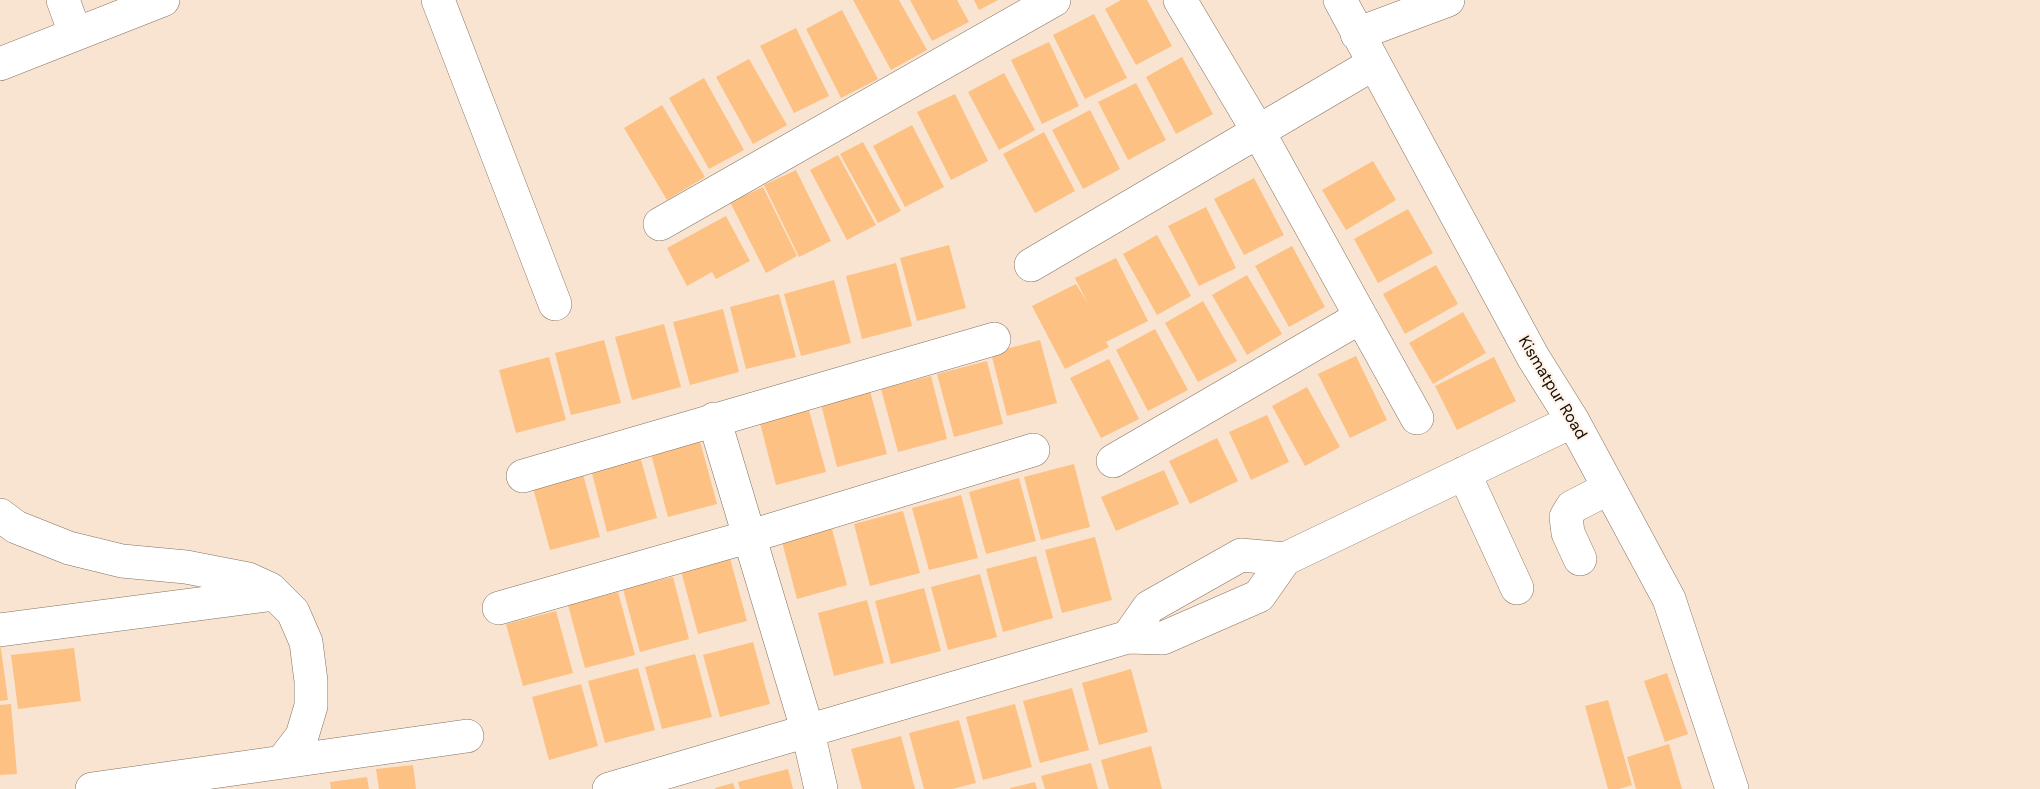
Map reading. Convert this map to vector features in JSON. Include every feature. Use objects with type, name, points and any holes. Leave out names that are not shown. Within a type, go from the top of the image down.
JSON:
[{"type":"street","points":[[63,0],[75,33]]},
{"type":"street","points":[[0,64],[163,0]]},
{"type":"street","points":[[438,0],[555,304]]},
{"type":"street","points":[[660,224],[1054,0]]},
{"type":"street","points":[[1180,0],[1258,130],[1359,318],[1417,418]]},
{"type":"street","name":"Kismatpur Road","points":[[1340,0],[1533,357],[1573,421],[1669,599],[1732,789]]},
{"type":"street","points":[[1357,34],[1448,0]]},
{"type":"street","points":[[1031,265],[1373,64]]},
{"type":"street","points":[[1113,461],[1359,318]]},
{"type":"street","points":[[523,476],[994,339]]},
{"type":"street","points":[[714,419],[808,732],[821,789]]},
{"type":"street","points":[[609,789],[1128,637],[1163,638],[1259,596],[1285,559],[1573,421]]},
{"type":"street","points":[[499,608],[751,536],[1033,450]]},
{"type":"street","points":[[1464,473],[1517,588]]},
{"type":"street","points":[[1580,559],[1568,533],[1566,517],[1572,507],[1609,488]]},
{"type":"street","points":[[0,515],[16,526],[69,548],[122,561],[186,567],[248,579],[275,594],[293,612],[306,642],[311,681],[310,706],[302,736],[282,762]]},
{"type":"street","points":[[1128,637],[1149,607],[1241,555],[1285,559]]},
{"type":"street","points":[[0,630],[275,594]]},
{"type":"street","points":[[93,789],[206,781],[282,762],[467,736]]},
{"type":"building","points":[[853,0],[899,0],[927,50],[891,70]]},
{"type":"building","points":[[910,0],[957,0],[969,22],[932,41]]},
{"type":"building","points":[[974,0],[998,0],[979,10]]},
{"type":"building","points":[[1121,0],[1147,0],[1172,46],[1136,65],[1105,9]]},
{"type":"building","points":[[842,10],[878,79],[841,98],[806,29]]},
{"type":"building","points":[[1094,14],[1127,78],[1085,99],[1053,35]]},
{"type":"building","points":[[796,28],[829,96],[794,113],[760,46]]},
{"type":"building","points":[[1049,42],[1079,106],[1042,124],[1011,60]]},
{"type":"building","points":[[1182,57],[1213,114],[1176,134],[1146,77]]},
{"type":"building","points":[[749,59],[787,125],[753,144],[716,77]]},
{"type":"building","points":[[1004,73],[1035,130],[999,150],[968,92]]},
{"type":"building","points":[[704,78],[744,150],[709,169],[669,98]]},
{"type":"building","points":[[1136,83],[1166,140],[1128,160],[1098,102]]},
{"type":"building","points":[[955,94],[988,161],[951,180],[917,112]]},
{"type":"building","points":[[662,105],[705,177],[667,200],[624,128]]},
{"type":"building","points":[[1090,110],[1120,169],[1083,189],[1052,130]]},
{"type":"building","points":[[912,125],[944,187],[905,207],[873,146]]},
{"type":"building","points":[[1044,132],[1075,191],[1035,213],[1003,154]]},
{"type":"building","points":[[863,142],[901,211],[878,223],[840,154]]},
{"type":"building","points":[[838,155],[876,225],[847,240],[810,170]]},
{"type":"building","points":[[1373,161],[1396,200],[1346,230],[1322,190]]},
{"type":"building","points":[[796,170],[831,241],[799,257],[764,185]]},
{"type":"building","points":[[1254,178],[1284,235],[1244,255],[1214,199]]},
{"type":"building","points":[[763,187],[797,256],[766,273],[730,202]]},
{"type":"building","points":[[1206,207],[1236,268],[1199,286],[1168,226]]},
{"type":"building","points":[[1408,209],[1433,253],[1378,283],[1354,239]]},
{"type":"building","points":[[726,216],[750,261],[716,279],[712,272],[687,286],[667,248]]},
{"type":"building","points":[[1157,235],[1191,296],[1157,315],[1123,254]]},
{"type":"building","points":[[949,245],[966,308],[917,321],[900,258]]},
{"type":"building","points":[[1292,246],[1325,307],[1289,327],[1255,266]]},
{"type":"building","points":[[1116,258],[1148,321],[1106,342],[1109,347],[1065,369],[1032,306],[1076,284],[1088,304],[1075,278]]},
{"type":"building","points":[[896,263],[912,326],[862,339],[846,276]]},
{"type":"building","points":[[1436,265],[1458,304],[1405,334],[1383,294]]},
{"type":"building","points":[[1247,275],[1282,334],[1247,355],[1212,295]]},
{"type":"building","points":[[834,280],[851,343],[801,356],[784,294]]},
{"type":"building","points":[[779,294],[796,357],[746,369],[730,307]]},
{"type":"building","points":[[1203,301],[1237,361],[1198,382],[1165,323]]},
{"type":"building","points":[[723,309],[739,372],[690,385],[673,322]]},
{"type":"building","points":[[1463,312],[1486,353],[1433,384],[1409,343]]},
{"type":"building","points":[[664,324],[681,387],[632,400],[615,337]]},
{"type":"building","points":[[1155,329],[1188,390],[1148,411],[1116,350]]},
{"type":"building","points":[[604,340],[621,403],[571,415],[555,353]]},
{"type":"building","points":[[1040,340],[1057,403],[1007,416],[991,353]]},
{"type":"building","points":[[1356,356],[1387,420],[1350,438],[1318,374]]},
{"type":"building","points":[[549,357],[566,420],[516,433],[499,370]]},
{"type":"building","points":[[1494,357],[1516,401],[1457,430],[1435,386]]},
{"type":"building","points":[[1109,359],[1139,419],[1101,438],[1070,378]]},
{"type":"building","points":[[987,361],[1003,424],[954,437],[937,374]]},
{"type":"building","points":[[931,376],[947,439],[898,452],[881,389]]},
{"type":"building","points":[[1307,387],[1340,447],[1305,466],[1272,406]]},
{"type":"building","points":[[870,391],[887,454],[837,467],[821,404]]},
{"type":"building","points":[[809,410],[826,472],[776,485],[760,423]]},
{"type":"building","points":[[1267,415],[1289,462],[1251,480],[1229,432]]},
{"type":"building","points":[[1217,438],[1238,481],[1190,504],[1169,461]]},
{"type":"building","points":[[700,441],[717,504],[668,517],[651,454]]},
{"type":"building","points":[[640,456],[657,518],[607,532],[591,469]]},
{"type":"building","points":[[1074,464],[1090,527],[1041,540],[1024,477]]},
{"type":"building","points":[[1164,470],[1179,504],[1116,531],[1101,497]]},
{"type":"building","points":[[583,474],[600,537],[550,550],[533,488]]},
{"type":"building","points":[[1019,478],[1036,541],[986,554],[969,492]]},
{"type":"building","points":[[961,495],[978,558],[929,570],[912,508]]},
{"type":"building","points":[[903,511],[920,573],[870,586],[854,524]]},
{"type":"building","points":[[831,525],[847,585],[797,599],[781,538]]},
{"type":"building","points":[[1095,537],[1112,600],[1062,613],[1045,550]]},
{"type":"building","points":[[1036,556],[1053,618],[1003,632],[986,569]]},
{"type":"building","points":[[730,558],[747,621],[698,634],[681,571]]},
{"type":"building","points":[[980,574],[997,637],[948,650],[931,587]]},
{"type":"building","points":[[673,577],[689,639],[640,652],[623,589]]},
{"type":"building","points":[[924,588],[941,651],[891,664],[875,601]]},
{"type":"building","points":[[618,592],[635,655],[585,668],[568,605]]},
{"type":"building","points":[[867,600],[884,663],[834,676],[818,613]]},
{"type":"building","points":[[556,611],[573,673],[523,686],[506,624]]},
{"type":"building","points":[[0,642],[8,700],[0,701]]},
{"type":"building","points":[[753,642],[770,704],[720,717],[703,655]]},
{"type":"building","points":[[74,648],[81,701],[18,709],[11,655]]},
{"type":"building","points":[[695,654],[712,717],[662,729],[645,667]]},
{"type":"building","points":[[638,668],[655,730],[605,743],[588,681]]},
{"type":"building","points":[[1131,669],[1148,732],[1099,745],[1082,683]]},
{"type":"building","points":[[1667,673],[1688,734],[1665,742],[1644,681]]},
{"type":"building","points":[[581,684],[598,746],[549,760],[532,697]]},
{"type":"building","points":[[1072,688],[1089,750],[1040,763],[1023,701]]},
{"type":"building","points":[[1608,700],[1632,785],[1619,789],[1608,789],[1585,706]]},
{"type":"building","points":[[11,704],[17,774],[0,775],[0,705]]},
{"type":"building","points":[[1015,704],[1032,767],[983,780],[966,717]]},
{"type":"building","points":[[959,720],[976,783],[952,789],[924,789],[909,733]]},
{"type":"building","points":[[901,736],[915,789],[862,789],[851,749]]},
{"type":"building","points":[[1669,744],[1682,789],[1636,789],[1627,757]]},
{"type":"building","points":[[1151,746],[1162,789],[1109,789],[1101,760]]},
{"type":"building","points":[[1091,763],[1098,789],[1045,789],[1041,776]]},
{"type":"building","points":[[413,765],[416,789],[379,789],[376,769]]},
{"type":"building","points":[[788,769],[793,789],[740,789],[738,782]]},
{"type":"building","points":[[367,777],[369,789],[331,789],[330,782]]},
{"type":"building","points":[[1035,782],[1037,789],[1010,789],[1010,788]]},
{"type":"building","points":[[733,783],[735,789],[715,789],[715,788]]}]
